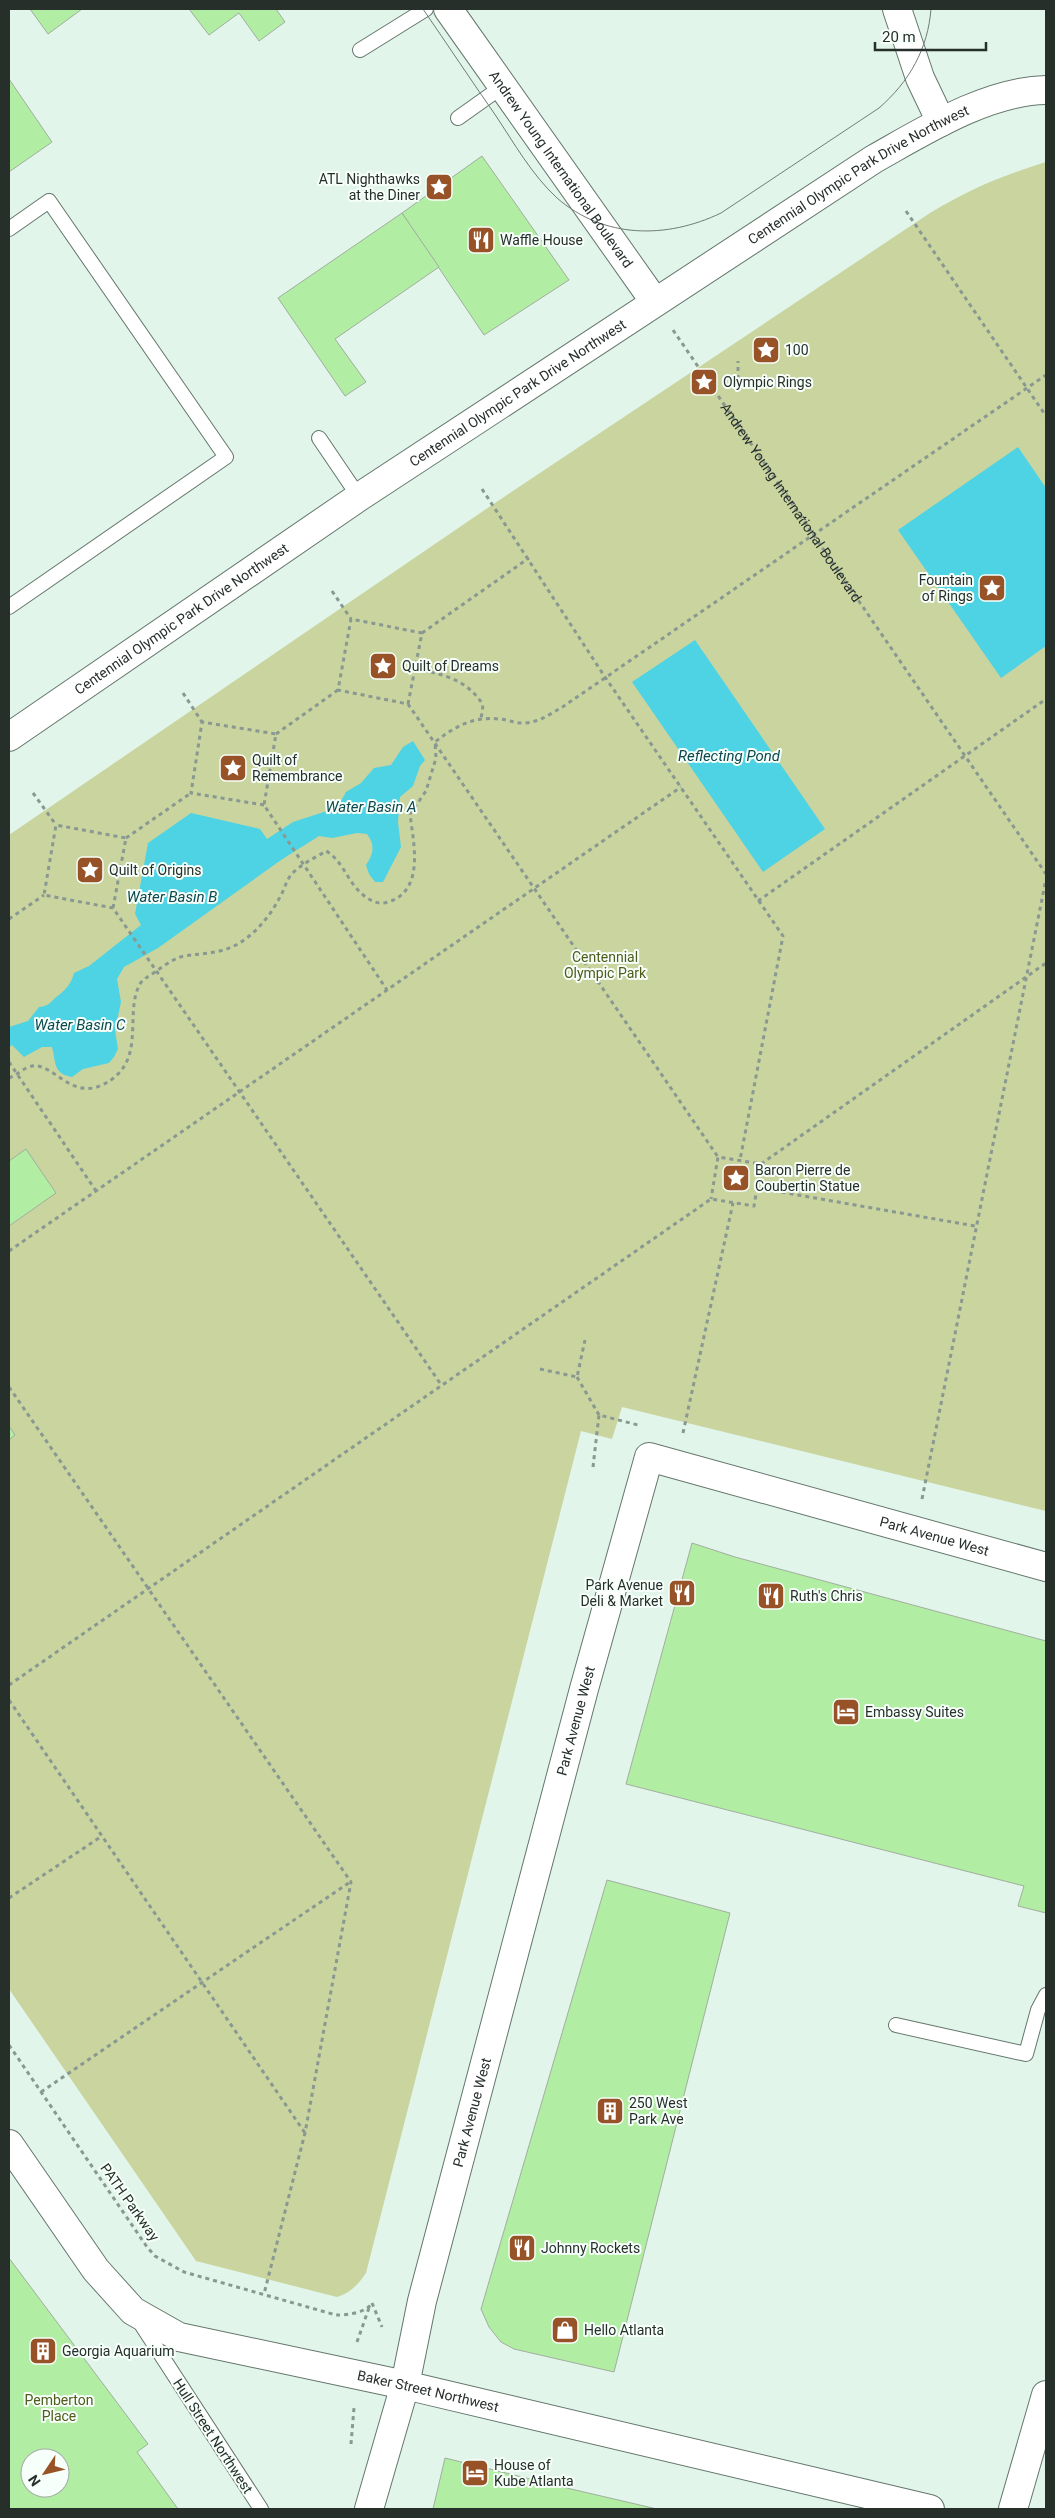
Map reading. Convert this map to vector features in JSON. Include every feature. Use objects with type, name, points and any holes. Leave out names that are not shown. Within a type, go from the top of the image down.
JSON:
[{"type":"street","name":"Andrew Young International Boulevard","points":[[448,9],[655,302]]},
{"type":"street","points":[[897,9],[920,78],[941,122]]},
{"type":"street","name":"Centennial Olympic Park Drive Northwest","points":[[9,737],[359,497],[874,159],[941,122],[995,99],[1046,90]]},
{"type":"street","name":"Park Avenue West","points":[[405,2385],[422,2301],[584,1689],[649,1457],[1046,1567]]},
{"type":"street","name":"Baker Street Northwest","points":[[9,2144],[96,2270],[133,2311],[179,2337],[405,2385],[930,2509]]},
{"type":"street","points":[[369,2509],[405,2385]]},
{"type":"street","points":[[1013,2509],[1046,2395]]},
{"type":"lane","points":[[360,50],[426,9]]},
{"type":"lane","points":[[458,118],[503,86]]},
{"type":"lane","points":[[9,229],[48,201],[226,457],[9,607]]},
{"type":"lane","points":[[319,438],[359,497]]},
{"type":"lane","points":[[896,2024],[1026,2054],[1038,2010],[1046,1995]]},
{"type":"lane","name":"Hull Street Northwest","points":[[133,2311],[261,2509]]},
{"type":"path","points":[[906,211],[1046,416]]},
{"type":"path","name":"Andrew Young International Boulevard","points":[[655,302],[1046,874]]},
{"type":"path","points":[[738,361],[738,387]]},
{"type":"path","points":[[435,742],[461,724],[481,719],[502,719],[514,723],[535,722],[564,706],[1046,375]]},
{"type":"path","points":[[482,490],[605,677],[782,936],[740,1160]]},
{"type":"path","points":[[408,704],[422,633],[528,558]]},
{"type":"path","points":[[202,722],[276,734],[338,690],[351,619],[332,591]]},
{"type":"path","points":[[351,619],[422,633]]},
{"type":"path","points":[[415,670],[431,671],[462,684],[479,698],[483,705],[481,719]]},
{"type":"path","points":[[338,690],[408,704],[718,1157],[711,1199]]},
{"type":"path","points":[[183,693],[202,722],[191,793]]},
{"type":"path","points":[[758,901],[1046,699]]},
{"type":"path","points":[[264,805],[276,734]]},
{"type":"path","points":[[9,1078],[31,1066],[40,1066],[80,1088],[100,1086],[112,1079],[121,1070],[131,1049],[134,1038],[136,998],[140,985],[176,959],[215,953],[246,939],[260,926],[281,895],[292,873],[326,852],[334,856],[349,880],[373,903],[387,903],[399,898],[408,889],[413,876],[415,849],[410,814],[426,792],[436,758],[435,742]]},
{"type":"path","points":[[9,1251],[681,787]]},
{"type":"path","points":[[33,793],[56,825],[126,838]]},
{"type":"path","points":[[113,908],[126,838],[191,793],[264,805],[387,990]]},
{"type":"path","points":[[9,920],[44,895],[56,825]]},
{"type":"path","points":[[922,1499],[975,1226],[1028,975],[1046,879]]},
{"type":"path","points":[[44,895],[113,908],[442,1386]]},
{"type":"path","points":[[718,1157],[761,1164],[1046,963]]},
{"type":"path","points":[[9,1062],[96,1190]]},
{"type":"path","points":[[9,1685],[442,1386],[480,1357],[711,1199],[754,1206],[761,1164]]},
{"type":"path","points":[[758,1188],[975,1226]]},
{"type":"path","points":[[682,1436],[733,1203]]},
{"type":"path","points":[[584,1340],[577,1376],[599,1415],[593,1467]]},
{"type":"path","points":[[540,1369],[577,1376]]},
{"type":"path","points":[[9,1387],[351,1882],[305,2133],[264,2294]]},
{"type":"path","points":[[599,1415],[618,1420]]},
{"type":"path","points":[[9,1700],[305,2133]]},
{"type":"path","points":[[9,1898],[102,1836]]},
{"type":"path","points":[[41,2092],[351,1882]]},
{"type":"path","name":"PATH Parkway","points":[[9,2045],[155,2256],[184,2272],[336,2315],[354,2313],[369,2307],[372,2303]]},
{"type":"green space","name":"Centennial Olympic Park","points":[[1046,162],[1046,1511],[622,1407],[612,1439],[581,1431],[366,2273],[353,2288],[337,2297],[196,2261],[9,1989],[9,835],[492,505],[930,213],[986,184]]},
{"type":"water","name":"Fountain of Rings","points":[[1018,447],[1046,488],[1046,646],[1001,678],[898,530]]},
{"type":"water","name":"Reflecting Pond","points":[[695,640],[825,829],[763,872],[632,682]]},
{"type":"water","points":[[413,741],[425,760],[420,766],[413,786],[400,797],[398,822],[401,847],[383,882],[375,882],[369,874],[366,865],[371,857],[372,849],[367,834],[357,833],[332,838],[319,836],[281,860],[158,948],[124,967],[117,979],[121,1002],[115,1030],[118,1049],[109,1063],[83,1069],[72,1077],[58,1070],[52,1047],[42,1047],[24,1057],[12,1045],[9,1047],[9,1027],[28,1021],[39,1007],[48,1004],[64,990],[70,983],[74,973],[89,966],[141,925],[135,914],[148,843],[191,813],[260,829],[267,839],[293,822],[333,809],[346,792],[361,783],[374,768],[391,765],[403,747]]},
{"type":"building","points":[[30,9],[82,9],[48,34]]},
{"type":"building","points":[[189,9],[276,9],[285,22],[259,41],[239,13],[209,35]]},
{"type":"building","points":[[9,79],[52,142],[9,172]]},
{"type":"building","name":"Waffle House","points":[[482,156],[569,280],[484,335],[402,213]]},
{"type":"building","points":[[402,213],[439,267],[335,339],[366,382],[345,396],[278,298]]},
{"type":"building","points":[[26,1149],[56,1193],[9,1226],[9,1161]]},
{"type":"building","points":[[9,1426],[15,1435],[9,1440]]},
{"type":"building","name":"Embassy Suites","points":[[692,1543],[735,1557],[1046,1641],[1046,1913],[1018,1906],[1024,1886],[626,1784]]},
{"type":"building","name":"250 West Park Ave","points":[[607,1880],[730,1913],[614,2372],[514,2349],[501,2342],[489,2327],[481,2309]]},
{"type":"building","name":"Pemberton Place","points":[[9,2258],[148,2444],[137,2452],[178,2509],[9,2509]]},
{"type":"building","name":"House of Kube Atlanta","points":[[445,2458],[571,2489],[657,2509],[433,2509]]},
{"type":"tram line","points":[[423,9],[524,158],[548,189],[575,211],[595,221],[615,228],[636,231],[679,227],[700,222],[721,213],[879,108],[890,98],[915,64],[926,38],[931,9]]},
{"type":"place","name":"ATL Nighthawks at the Diner","points":[[439,187]]},
{"type":"place","name":"Waffle House","points":[[481,240]]},
{"type":"place","name":"100","points":[[766,350]]},
{"type":"place","name":"Olympic Rings","points":[[704,382]]},
{"type":"place","name":"Fountain of Rings","points":[[992,588]]},
{"type":"place","name":"Quilt of Dreams","points":[[383,666]]},
{"type":"place","name":"Quilt of Remembrance","points":[[233,768]]},
{"type":"place","name":"Quilt of Origins","points":[[90,870]]},
{"type":"place","name":"Baron Pierre de Coubertin Statue","points":[[736,1178]]},
{"type":"place","name":"Park Avenue Deli & Market","points":[[682,1593]]},
{"type":"place","name":"Ruth's Chris","points":[[771,1596]]},
{"type":"place","name":"Embassy Suites","points":[[846,1712]]},
{"type":"place","name":"250 West Park Ave","points":[[610,2111]]},
{"type":"place","name":"Johnny Rockets","points":[[522,2248]]},
{"type":"place","name":"Hello Atlanta","points":[[565,2330]]},
{"type":"place","name":"Georgia Aquarium","points":[[43,2351]]},
{"type":"place","name":"House of Kube Atlanta","points":[[475,2473]]},
{"type":"water label","name":"Water Basin A","points":[[371,807]]},
{"type":"water label","name":"Water Basin B","points":[[172,897]]},
{"type":"water label","name":"Water Basin C","points":[[80,1025]]}]
